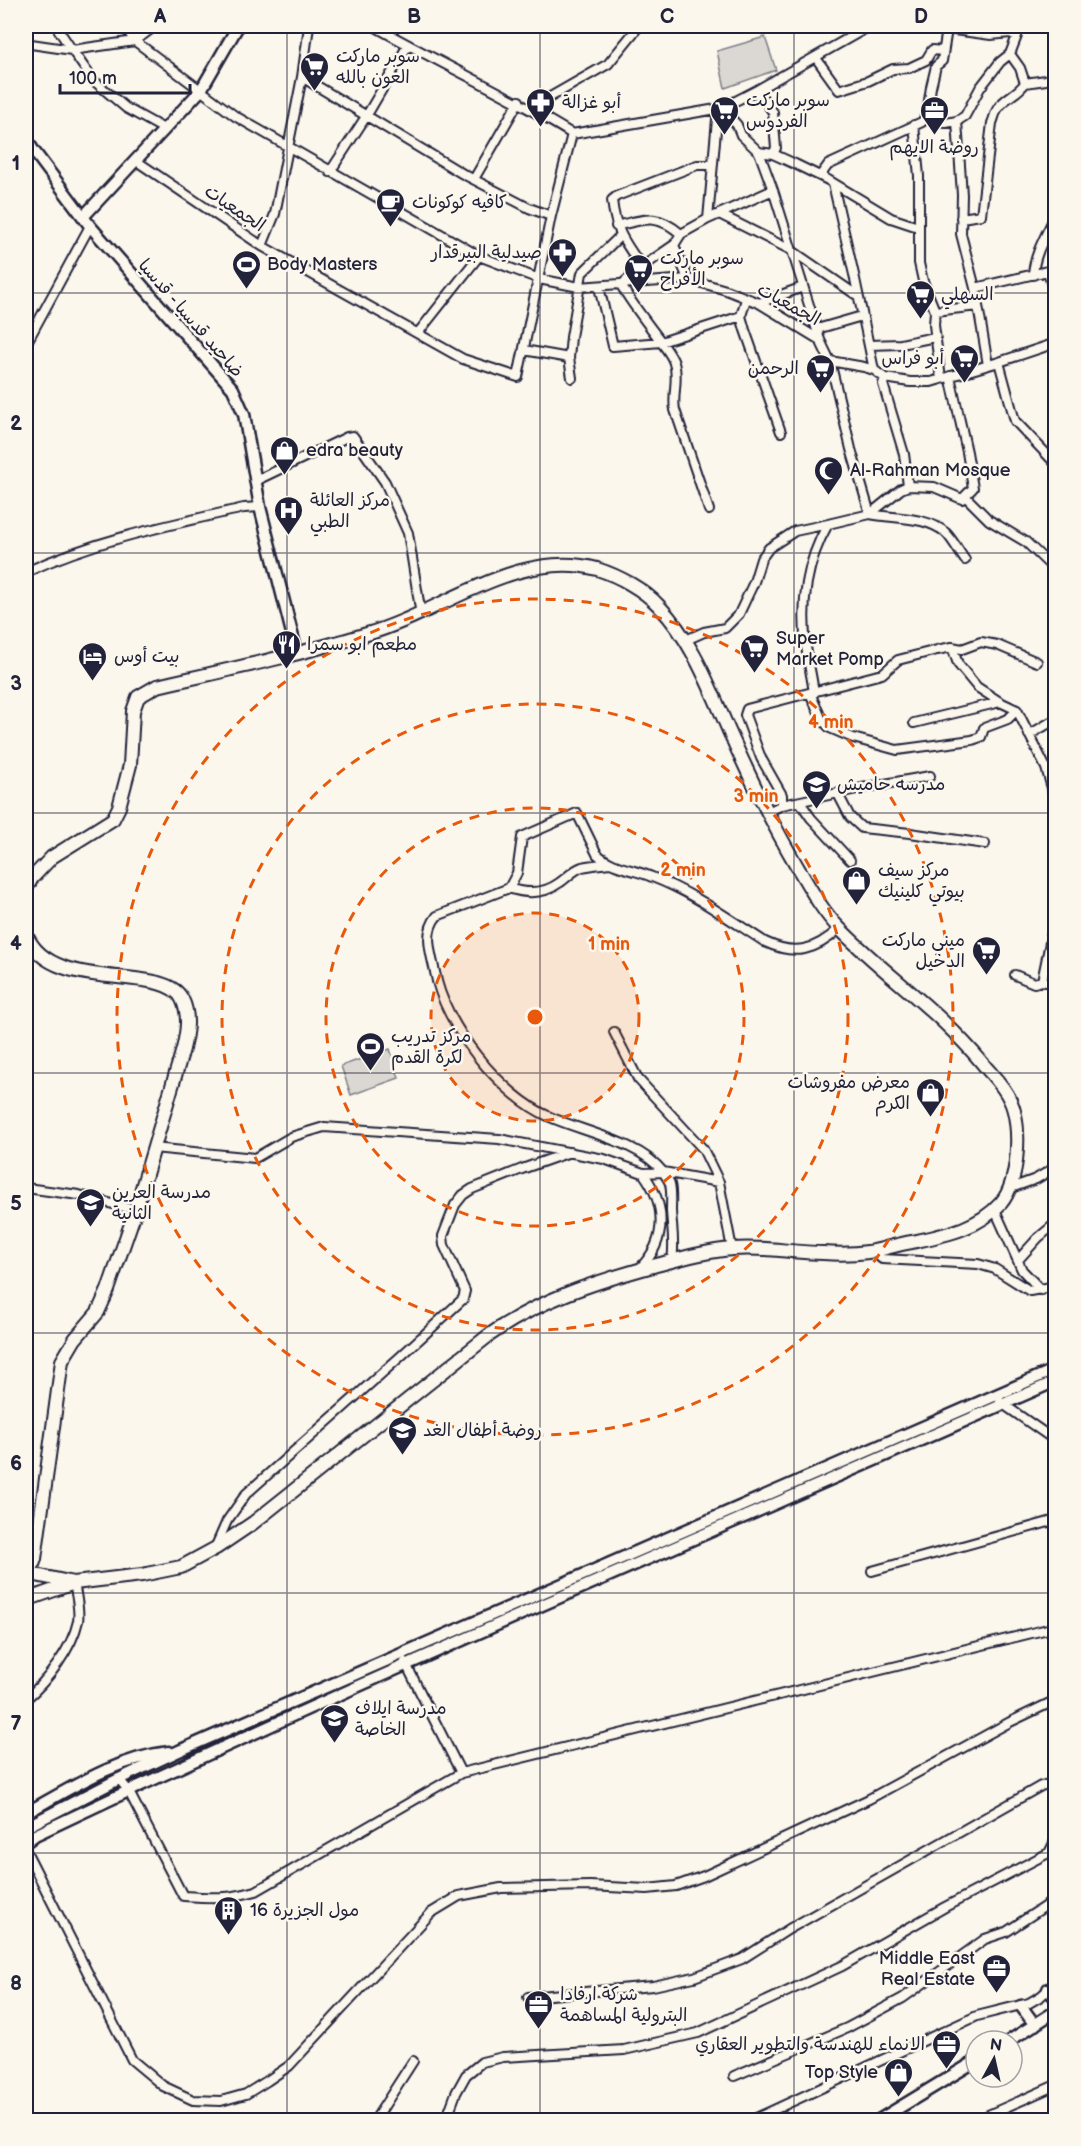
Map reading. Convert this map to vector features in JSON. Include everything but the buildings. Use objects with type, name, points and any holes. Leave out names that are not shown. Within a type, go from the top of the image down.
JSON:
[{"type":"main road","points":[[26,889],[32,878],[52,857],[113,819],[119,807],[130,765],[133,711],[138,697],[157,686],[372,633],[421,615],[520,570],[548,565],[582,565],[604,571],[631,584],[657,604],[686,640],[755,789],[797,867],[828,916],[839,929],[959,1036],[1006,1092],[1013,1105],[1017,1122],[1017,1143],[1011,1188],[995,1210],[981,1220],[956,1232],[872,1251],[817,1253],[754,1248],[732,1249],[638,1270],[597,1282],[544,1302],[513,1318],[253,1523],[216,1548],[181,1567],[142,1575],[75,1583],[26,1600]]},
{"type":"main road","points":[[26,934],[38,953],[58,965],[80,972],[153,981],[170,986],[182,997],[188,1027],[135,1210],[108,1290],[98,1312],[75,1339],[62,1361],[38,1540],[27,1578],[75,1583]]},
{"type":"street","points":[[56,26],[93,80],[126,108],[164,129]]},
{"type":"street","points":[[124,26],[135,40],[235,116],[479,256],[538,279],[579,287],[621,285],[688,279],[674,245]]},
{"type":"street","points":[[26,40],[31,44],[72,50],[135,40],[155,26]]},
{"type":"street","points":[[83,217],[201,90],[238,26]]},
{"type":"street","name":"الجمعيات","points":[[135,160],[262,246],[275,214],[302,77],[309,26]]},
{"type":"street","points":[[374,26],[519,101],[572,134],[720,108],[816,58],[870,26]]},
{"type":"street","points":[[531,108],[608,64],[639,26]]},
{"type":"street","points":[[927,114],[930,120],[957,122],[965,116],[989,75],[1010,54],[1017,36],[1017,26]]},
{"type":"street","points":[[820,176],[828,165],[922,122],[927,114],[936,66],[942,61],[947,29],[991,35],[1010,33],[1017,36]]},
{"type":"street","points":[[330,172],[367,116],[408,45]]},
{"type":"street","points":[[816,58],[839,90],[868,81],[894,69],[909,68],[926,60],[932,50],[944,51]]},
{"type":"street","points":[[961,218],[981,215],[992,123],[997,109],[1020,90],[1024,82],[1020,68],[1010,54]]},
{"type":"street","points":[[1024,82],[1046,80],[1056,75]]},
{"type":"street","points":[[302,77],[474,179],[529,208],[551,216]]},
{"type":"street","points":[[757,90],[773,112],[776,148],[773,154]]},
{"type":"street","points":[[474,179],[519,101]]},
{"type":"street","points":[[720,108],[737,124],[741,135],[759,152],[773,154],[820,176],[891,218],[918,227]]},
{"type":"street","points":[[708,219],[711,165],[720,108]]},
{"type":"street","points":[[957,122],[961,234],[975,288],[988,365]]},
{"type":"street","points":[[914,125],[918,159],[919,263],[923,281],[935,311],[935,338],[941,379]]},
{"type":"street","points":[[262,246],[463,359],[518,377],[551,216],[572,134]]},
{"type":"street","name":"ضاحيد قدسيا - قدسيا","points":[[26,138],[90,226],[233,388],[244,414],[260,507],[297,653]]},
{"type":"street","name":"الجمعيات","points":[[759,152],[820,340]]},
{"type":"street","points":[[642,267],[620,236],[612,201],[617,196],[697,165],[711,165]]},
{"type":"street","points":[[833,184],[874,370]]},
{"type":"street","points":[[621,285],[674,245],[681,234],[708,219],[773,190]]},
{"type":"street","points":[[719,214],[790,250],[858,294]]},
{"type":"street","points":[[1034,275],[1034,267],[1041,246],[1056,214]]},
{"type":"street","points":[[616,226],[651,219],[661,220],[681,234]]},
{"type":"street","points":[[26,344],[90,226]]},
{"type":"street","points":[[572,378],[568,358],[582,273],[620,236]]},
{"type":"street","points":[[418,333],[479,256]]},
{"type":"street","points":[[975,288],[1052,270],[1056,301]]},
{"type":"street","name":"الجمعيات","points":[[688,279],[759,303],[820,340]]},
{"type":"street","points":[[621,285],[674,362],[675,410],[709,510]]},
{"type":"street","points":[[599,286],[613,346],[661,342],[741,316]]},
{"type":"street","points":[[759,303],[803,287]]},
{"type":"street","points":[[746,299],[741,316],[781,432]]},
{"type":"street","points":[[935,311],[978,306]]},
{"type":"street","points":[[817,329],[862,316]]},
{"type":"street","points":[[869,345],[901,345],[935,338]]},
{"type":"street","points":[[820,340],[830,361],[851,449],[870,514]]},
{"type":"street","points":[[830,361],[874,370],[885,378],[922,382],[941,379],[1056,343]]},
{"type":"street","points":[[524,350],[568,358]]},
{"type":"street","points":[[999,362],[1015,421],[1056,464]]},
{"type":"street","points":[[870,514],[908,486],[934,487],[962,498],[972,488],[967,452],[950,376]]},
{"type":"street","points":[[885,378],[883,384],[904,454],[908,486]]},
{"type":"street","points":[[255,481],[353,436],[385,482],[408,533],[421,615]]},
{"type":"street","points":[[965,496],[989,520],[1026,542],[1056,571]]},
{"type":"street","points":[[26,572],[48,561],[114,538],[244,508],[260,507]]},
{"type":"street","points":[[686,640],[704,632],[725,628],[739,614],[754,582],[761,559],[770,548],[795,531],[870,514],[896,519],[919,519],[946,533],[965,560]]},
{"type":"street","points":[[828,524],[813,554],[809,568],[806,599],[806,647],[812,693],[819,715],[830,729],[845,736],[897,750],[972,740],[981,737],[984,728],[1008,719],[1017,710]]},
{"type":"street","points":[[782,806],[782,795],[761,758],[745,715],[747,709],[882,674],[898,660],[952,647],[962,649],[981,642],[997,645],[1037,662]]},
{"type":"street","points":[[952,647],[958,664],[968,678],[1000,702],[1017,710],[1046,768],[1056,814]]},
{"type":"street","points":[[914,723],[1000,702]]},
{"type":"street","points":[[1029,735],[1056,719]]},
{"type":"street","points":[[768,812],[782,806],[930,776]]},
{"type":"street","points":[[838,794],[850,817],[862,828],[985,844]]},
{"type":"street","points":[[800,802],[850,860]]},
{"type":"street","points":[[509,888],[517,873],[522,837],[577,813],[597,854],[610,863],[652,876],[674,887],[780,949],[809,948],[839,929]]},
{"type":"street","points":[[610,863],[584,867],[573,872],[558,884],[539,892],[509,888],[437,916],[428,932],[431,953],[436,981],[446,1010],[463,1038],[501,1084],[520,1101],[549,1117],[642,1153],[663,1172],[669,1183],[674,1247],[672,1261]]},
{"type":"street","points":[[1042,981],[1053,928],[1056,925]]},
{"type":"street","points":[[1015,975],[1034,983],[1042,981],[1056,984]]},
{"type":"street","points":[[614,1032],[638,1079],[703,1149],[719,1182],[732,1249]]},
{"type":"street","points":[[153,1148],[255,1158],[291,1137],[324,1127],[499,1139],[604,1159],[643,1173],[663,1172],[719,1182]]},
{"type":"street","points":[[216,1548],[227,1521],[246,1494],[463,1299],[465,1291],[444,1245],[443,1236],[455,1204],[463,1195],[506,1175],[570,1152]]},
{"type":"street","points":[[1011,1188],[1036,1179],[1056,1167]]},
{"type":"street","points":[[638,1270],[651,1257],[658,1243],[661,1226],[660,1208],[654,1187],[643,1173]]},
{"type":"street","points":[[26,1188],[80,1195],[135,1210]]},
{"type":"street","points":[[995,1210],[1027,1277],[1041,1290]]},
{"type":"street","points":[[1018,1260],[1038,1238],[1056,1223]]},
{"type":"street","points":[[872,1251],[882,1259],[978,1264],[995,1269],[1030,1291],[1056,1286]]},
{"type":"street","points":[[26,1842],[35,1835],[128,1790],[404,1660],[999,1400],[1056,1369]]},
{"type":"street","points":[[999,1400],[1056,1381]]},
{"type":"street","points":[[999,1400],[1056,1441]]},
{"type":"street","points":[[872,1571],[1056,1520]]},
{"type":"street","points":[[26,1699],[62,1659],[78,1620],[75,1583]]},
{"type":"street","points":[[118,1779],[128,1790],[183,1896],[234,1898],[256,1891],[461,1773],[1056,1627]]},
{"type":"street","points":[[26,1827],[118,1779],[181,1750],[404,1660]]},
{"type":"street","points":[[404,1660],[461,1773]]},
{"type":"street","points":[[26,1851],[132,2060],[163,2086],[193,2100],[221,2101],[246,2094],[288,2066],[431,1913],[459,1896],[501,1888],[590,1886],[646,1889],[676,1886],[704,1876],[858,1804],[1056,1700]]},
{"type":"street","points":[[26,1813],[110,1768],[146,1754],[181,1750]]},
{"type":"street","points":[[528,1997],[653,1986],[694,1977],[742,1959],[789,1929],[1041,1786],[1056,1782]]},
{"type":"street","points":[[446,2121],[456,2093],[466,2075],[482,2062],[503,2057],[624,2050],[698,2033],[842,1966],[945,1906],[1052,1851],[1056,1839]]},
{"type":"street","points":[[734,2076],[847,2028],[903,1998],[985,1939],[1006,1932],[1056,1899]]},
{"type":"street","points":[[752,2121],[977,2016],[1021,2006],[1041,1996],[1052,1986],[1056,1999]]},
{"type":"street","points":[[1021,2006],[1035,2025]]},
{"type":"street","points":[[1024,2032],[1056,2011]]},
{"type":"street","points":[[375,2121],[413,2061]]},
{"type":"street","points":[[879,2121],[964,2068]]},
{"type":"street","points":[[976,2121],[1056,2085]]},
{"type":"shaded area","points":[[765,37],[776,70],[725,88],[717,51]]},
{"type":"shaded area","name":"مركز تدريب لكرة القدم","points":[[390,1049],[399,1078],[351,1095],[341,1066]]},
{"type":"place","name":"سوبر ماركت العون بالله","points":[[315,92]]},
{"type":"place","name":"أبو غزالة","points":[[541,128]]},
{"type":"place","name":"سوبر ماركت الفردوس","points":[[725,136]]},
{"type":"place","name":"روضة الايهم","points":[[934,136]]},
{"type":"place","name":"كافيه كوكونات","points":[[391,228]]},
{"type":"place","name":"صيدلية البيرقدار","points":[[563,278]]},
{"type":"place","name":"Body Masters","points":[[246,290]]},
{"type":"place","name":"سوبر ماركت الأفراح","points":[[639,294]]},
{"type":"place","name":"السهلي","points":[[920,320]]},
{"type":"place","name":"أبو فراس","points":[[965,384]]},
{"type":"place","name":"الرحمن","points":[[820,394]]},
{"type":"place","name":"edra beauty","points":[[285,476]]},
{"type":"place","name":"Al-Rahman Mosque","points":[[829,496]]},
{"type":"place","name":"مركز العائلة الطبي","points":[[289,536]]},
{"type":"place","name":"مطعم ابو سمرا","points":[[286,670]]},
{"type":"place","name":"Super Market Pomp","points":[[755,674]]},
{"type":"place","name":"بيت أوس","points":[[93,682]]},
{"type":"place","name":"مدرسه حاميش","points":[[816,810]]},
{"type":"place","name":"مركز سيف بيوتي كلينيك","points":[[857,906]]},
{"type":"place","name":"ميني ماركت الدخيل","points":[[986,976]]},
{"type":"place","name":"مركز تدريب لكرة القدم","points":[[370,1072]]},
{"type":"place","name":"معرض مفروشات الكرم","points":[[931,1118]]},
{"type":"place","name":"مدرسة العرين الثانية","points":[[91,1228]]},
{"type":"place","name":"روضة أطفال الغد","points":[[402,1456]]},
{"type":"place","name":"مدرسة ايلاف الخاصة","points":[[334,1744]]},
{"type":"place","name":"مول الجزيرة 16","points":[[229,1936]]},
{"type":"place","name":"Middle East Real Estate","points":[[996,1994]]},
{"type":"place","name":"شركة ارفادا البترولية المساهمة","points":[[539,2030]]},
{"type":"place","name":"الانماء للهندسة والتطوير العقاري","points":[[946,2070]]},
{"type":"place","name":"Top Style","points":[[899,2098]]}]
